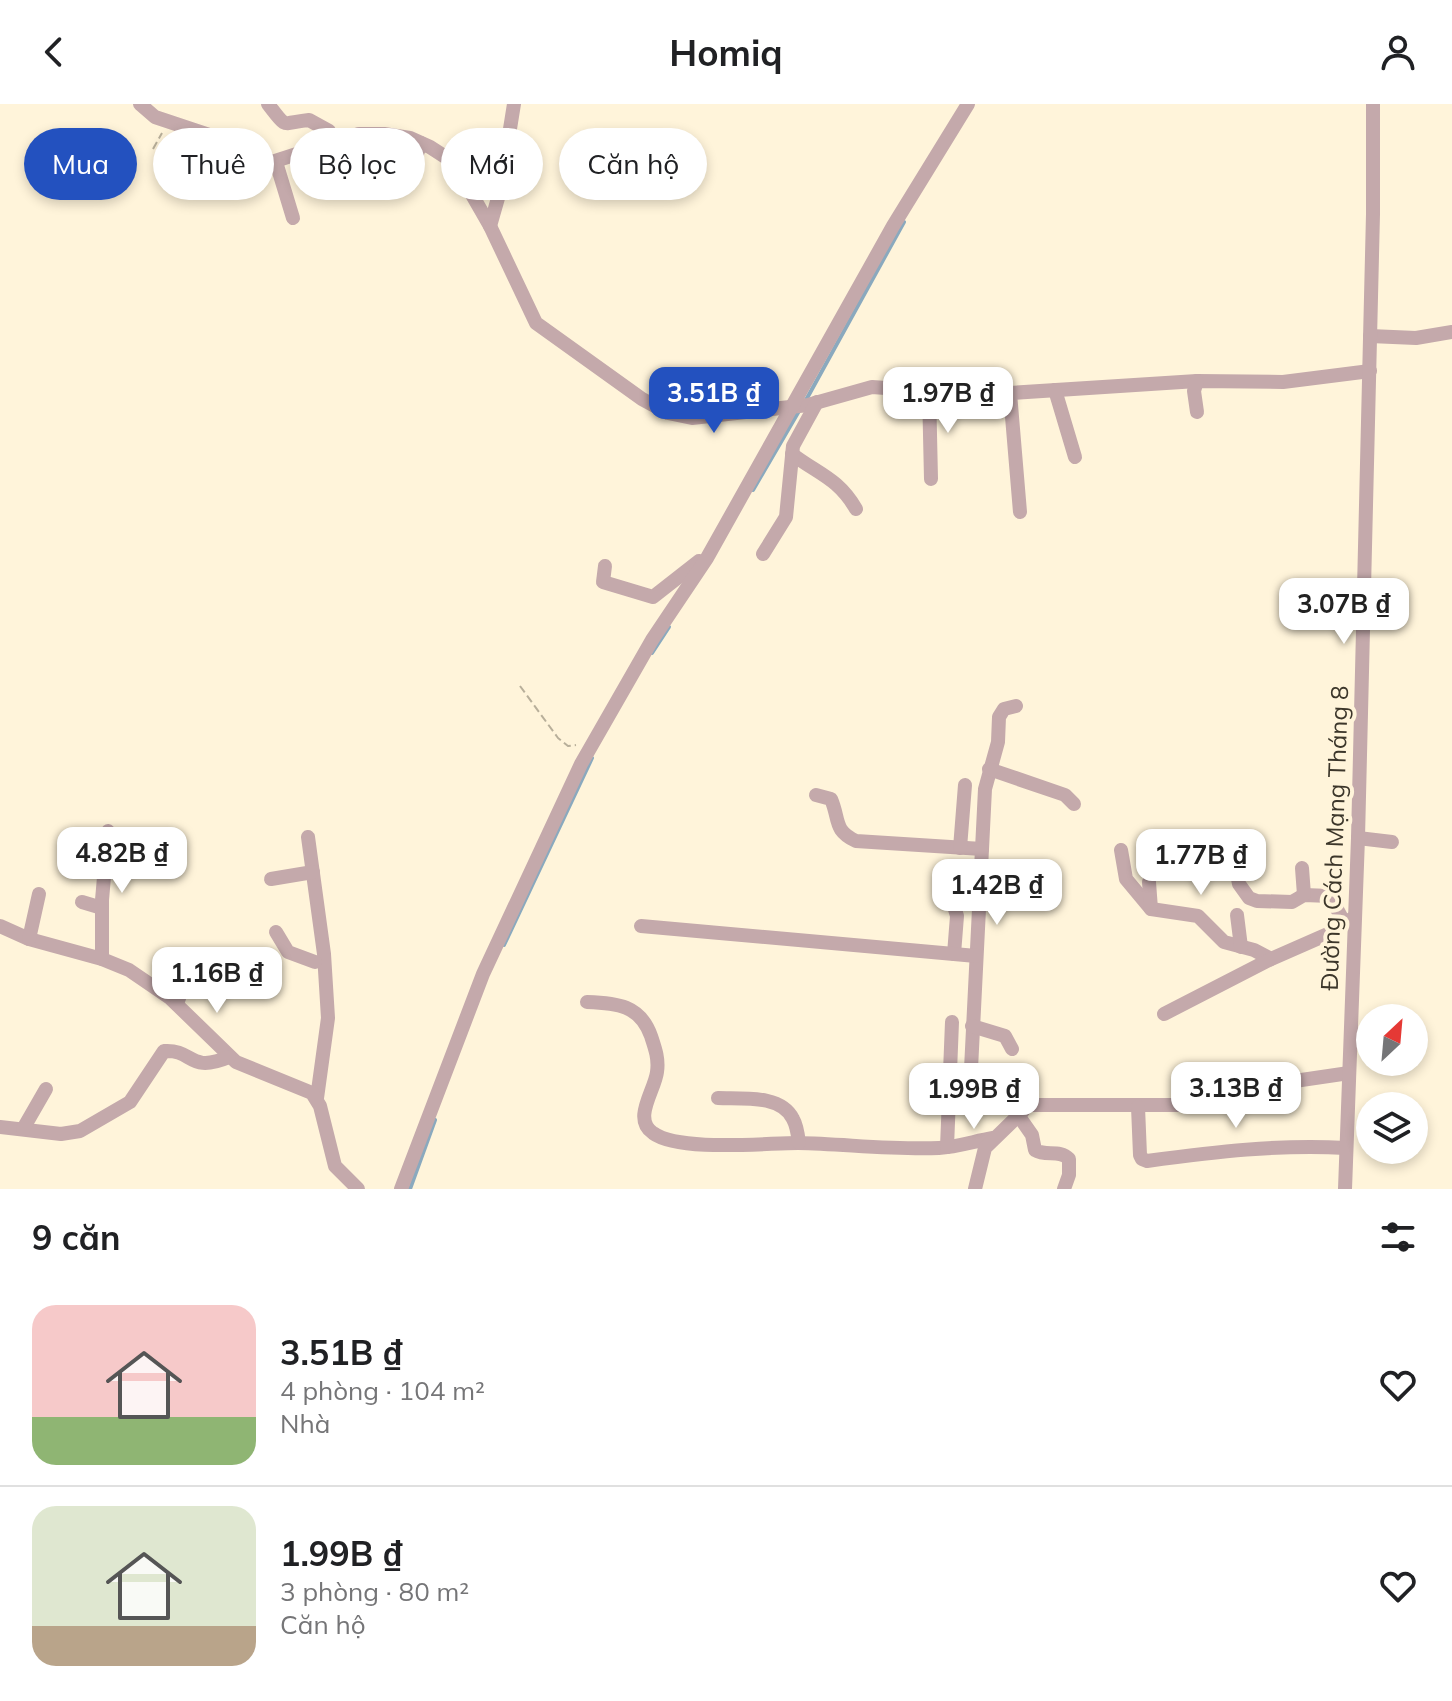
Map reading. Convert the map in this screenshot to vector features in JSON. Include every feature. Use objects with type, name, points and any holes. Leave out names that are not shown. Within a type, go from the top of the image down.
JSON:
[{"type":"street","points":[[268,104],[282,123],[288,125],[309,120],[324,128]]},
{"type":"street","points":[[490,226],[500,191],[514,104]]},
{"type":"street","points":[[401,1189],[483,974],[581,764],[652,640],[804,405],[893,226],[968,104]]},
{"type":"street","name":"Đường Cách Mạng Tháng 8","points":[[1345,1189],[1349,921],[1358,838],[1370,371],[1373,104]]},
{"type":"street","points":[[148,107],[169,122],[276,162],[290,157]]},
{"type":"street","points":[[425,145],[447,158],[459,172],[490,226],[536,323],[637,396],[668,413],[692,418],[804,405],[872,387],[1010,393],[1197,381],[1283,382],[1370,371]]},
{"type":"street","points":[[276,162],[293,218]]},
{"type":"street","points":[[1370,336],[1416,338],[1452,332]]},
{"type":"street","points":[[1197,381],[1194,391],[1197,412]]},
{"type":"street","points":[[929,390],[931,479]]},
{"type":"street","points":[[1055,390],[1075,457]]},
{"type":"street","points":[[1010,393],[1020,512]]},
{"type":"street","points":[[763,554],[786,517],[792,454],[804,405]]},
{"type":"street","points":[[792,454],[822,472],[846,492],[856,509]]},
{"type":"street","points":[[605,566],[603,582],[653,597],[707,558]]},
{"type":"street","points":[[1016,706],[1004,709],[999,717],[998,742],[985,789],[970,1089],[1023,1110],[1138,1107],[1180,1105],[1349,1073]]},
{"type":"street","points":[[989,769],[1065,795],[1074,804]]},
{"type":"street","points":[[960,848],[965,785]]},
{"type":"street","points":[[816,795],[831,799],[843,835],[856,841],[982,849]]},
{"type":"street","points":[[102,959],[108,831]]},
{"type":"street","points":[[308,837],[327,1033],[317,1098],[335,1166],[358,1189]]},
{"type":"street","points":[[1358,838],[1392,842]]},
{"type":"street","points":[[1121,850],[1126,879],[1151,909],[1198,916],[1219,939],[1271,959]]},
{"type":"street","points":[[1164,1014],[1349,921],[1330,896],[1304,895],[1292,902],[1249,898],[1239,884],[1234,859]]},
{"type":"street","points":[[1302,868],[1304,895]]},
{"type":"street","points":[[271,879],[313,872]]},
{"type":"street","points":[[1149,882],[1151,909]]},
{"type":"street","points":[[980,897],[1025,887]]},
{"type":"street","points":[[29,939],[39,894]]},
{"type":"street","points":[[941,899],[954,906],[957,916],[954,954]]},
{"type":"street","points":[[82,902],[102,908]]},
{"type":"street","points":[[1237,915],[1241,947]]},
{"type":"street","points":[[0,926],[29,939],[102,959],[151,983],[177,1004],[229,1057],[305,1088],[317,1098]]},
{"type":"street","points":[[641,926],[976,956]]},
{"type":"street","points":[[276,932],[288,952],[320,963]]},
{"type":"street","points":[[177,1004],[186,978]]},
{"type":"street","points":[[587,1002],[625,1008],[645,1020],[658,1068],[644,1113],[644,1125],[652,1133],[699,1143],[744,1146],[799,1143],[947,1147],[993,1138]]},
{"type":"street","points":[[947,1147],[952,1022]]},
{"type":"street","points":[[972,1026],[1005,1036],[1012,1049]]},
{"type":"street","points":[[0,1127],[61,1134],[80,1131],[130,1102],[164,1051],[171,1050],[201,1065],[229,1057]]},
{"type":"street","points":[[1227,1076],[1233,1093]]},
{"type":"street","points":[[23,1129],[46,1089]]},
{"type":"street","points":[[718,1098],[764,1100],[782,1105],[795,1120],[799,1143]]},
{"type":"street","points":[[1138,1107],[1140,1155],[1147,1161],[1260,1147],[1302,1145],[1346,1148]]},
{"type":"street","points":[[975,1189],[981,1160],[993,1138],[1023,1110]]},
{"type":"street","points":[[1023,1110],[1035,1150],[1061,1153],[1069,1159],[1069,1175],[1064,1189]]},
{"type":"path","points":[[165,128],[169,122]]},
{"type":"path","points":[[520,686],[558,738],[568,746],[574,747],[588,734],[600,729]]},
{"type":"waterway","points":[[806,400],[904,222]]},
{"type":"waterway","points":[[753,490],[799,411]]},
{"type":"waterway","points":[[652,653],[669,627]]},
{"type":"waterway","points":[[504,945],[592,758]]},
{"type":"waterway","points":[[410,1189],[435,1120]]}]
